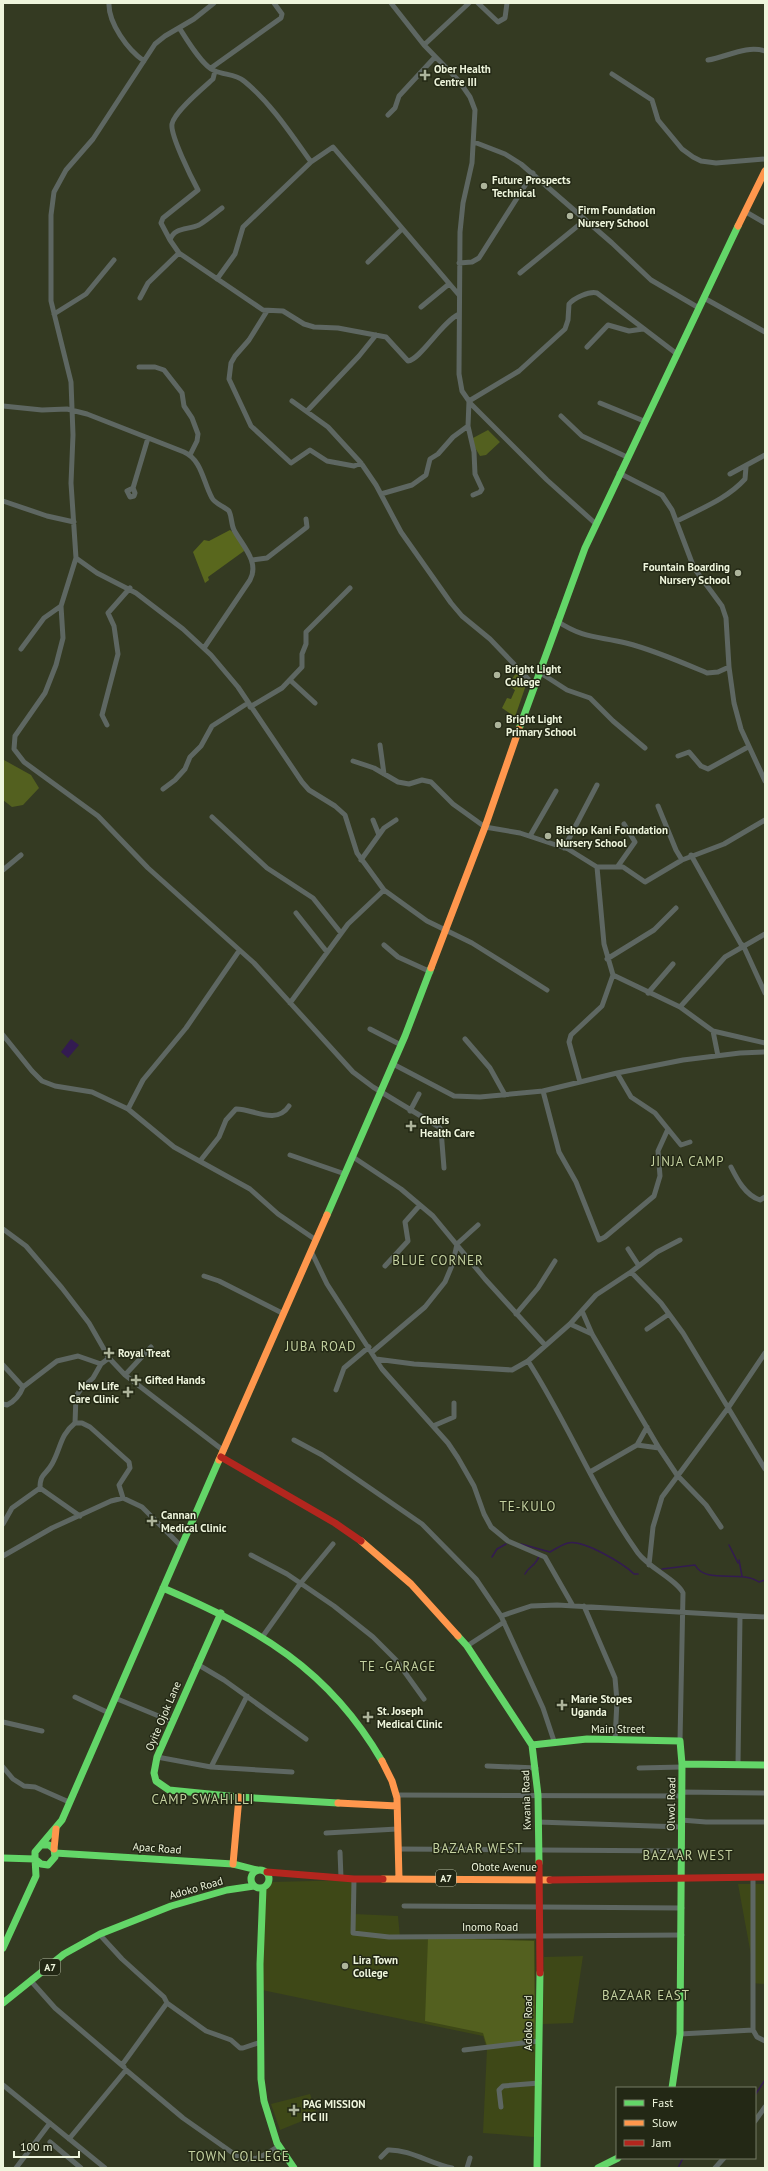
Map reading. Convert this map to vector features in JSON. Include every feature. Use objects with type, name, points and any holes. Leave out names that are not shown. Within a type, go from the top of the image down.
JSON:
[{"type":"street","points":[[109,3],[110,11],[125,43],[132,53],[144,61]]},
{"type":"street","points":[[214,3],[180,29],[160,39],[93,139],[66,170],[54,192],[51,215],[51,281],[54,314],[71,382],[71,483],[76,558],[61,606],[63,638],[56,665],[40,701],[15,736],[14,747],[15,752],[24,762],[98,816],[148,868],[262,971],[353,1072],[410,1111],[439,1127],[441,1130],[444,1168]]},
{"type":"street","points":[[213,70],[281,18],[282,14],[274,3]]},
{"type":"street","points":[[391,3],[424,45],[459,81],[472,100],[476,116],[474,142],[461,218],[459,314],[460,379],[462,391],[469,401],[552,485],[596,524]]},
{"type":"street","points":[[424,45],[469,3]]},
{"type":"street","points":[[478,3],[498,22],[505,18],[507,3]]},
{"type":"street","points":[[180,29],[201,58],[213,70],[235,75],[246,82],[274,113],[311,162]]},
{"type":"street","points":[[708,60],[746,50],[753,49],[765,51]]},
{"type":"street","points":[[388,115],[395,108],[399,96],[435,57]]},
{"type":"street","points":[[213,70],[213,79],[177,115],[172,124],[174,136],[198,190],[163,218],[161,223],[178,253],[254,305],[266,311],[283,311],[304,324],[314,327],[332,327],[388,338],[403,358],[408,361],[412,361],[447,323],[459,314]]},
{"type":"street","points":[[612,74],[652,100],[658,120],[682,149],[692,158],[716,163],[765,159]]},
{"type":"street","points":[[474,142],[505,154],[533,173],[651,280],[699,308]]},
{"type":"street","points":[[218,279],[235,254],[243,227],[311,162],[333,147],[402,230],[459,295]]},
{"type":"street","points":[[36,1876],[36,1849],[42,1845],[56,1829],[69,1802],[401,1045],[446,932],[485,827],[534,685],[596,524],[627,456],[765,172]]},
{"type":"street","points":[[459,263],[472,262],[479,258],[533,173]]},
{"type":"street","points":[[170,240],[172,236],[181,229],[197,226],[222,208]]},
{"type":"street","points":[[746,212],[765,223]]},
{"type":"street","points":[[520,273],[585,220]]},
{"type":"street","points":[[368,262],[402,230]]},
{"type":"street","points":[[140,298],[148,283],[178,253]]},
{"type":"street","points":[[54,314],[86,294],[114,260]]},
{"type":"street","points":[[421,307],[448,284]]},
{"type":"street","points":[[469,401],[506,380],[523,368],[565,329],[570,302],[589,293],[597,292],[677,354]]},
{"type":"street","points":[[704,298],[765,332]]},
{"type":"street","points":[[266,311],[251,337],[239,350],[231,363],[229,379],[245,416],[256,431],[289,463],[294,463],[306,451],[310,450],[327,461],[354,466],[361,463]]},
{"type":"street","points":[[587,347],[608,325],[629,331],[643,329]]},
{"type":"street","points":[[307,411],[376,335]]},
{"type":"street","points":[[138,367],[155,367],[164,370],[182,393],[183,404],[194,421],[198,434],[197,441],[190,455]]},
{"type":"street","points":[[292,401],[328,427],[361,463],[381,494],[399,528],[451,603],[462,616],[490,639],[534,685]]},
{"type":"street","points":[[469,401],[468,426],[474,452],[476,474],[482,489],[480,492],[473,495]]},
{"type":"street","points":[[600,403],[644,421]]},
{"type":"street","points":[[3,406],[42,410],[72,410],[108,420],[190,455],[199,466],[212,498],[229,511],[234,529],[252,560],[253,570],[250,580],[204,648]]},
{"type":"street","points":[[561,416],[582,436],[627,456]]},
{"type":"street","points":[[381,494],[412,486],[421,480],[426,475],[430,459],[438,454],[453,437],[468,426]]},
{"type":"street","points":[[133,488],[148,438]]},
{"type":"street","points":[[730,474],[746,467],[765,455]]},
{"type":"street","points":[[677,521],[708,506],[734,489],[745,479],[746,467]]},
{"type":"street","points":[[619,473],[662,495],[677,521],[694,568],[716,596],[724,611],[734,703],[748,747],[765,781]]},
{"type":"street","points":[[3,501],[46,516],[74,522]]},
{"type":"street","points":[[252,560],[261,561],[292,540],[307,527],[306,519]]},
{"type":"street","points":[[76,558],[97,573],[130,588],[183,629],[204,648],[231,678],[302,782],[312,793],[335,806],[345,815],[361,860],[384,890],[427,921],[446,932],[472,943],[547,990]]},
{"type":"street","points":[[106,725],[102,715],[118,654],[114,626],[108,613],[130,588]]},
{"type":"street","points":[[163,789],[175,780],[185,769],[190,757],[201,746],[212,726],[249,705],[278,691],[290,680],[303,666],[302,656],[306,645],[308,630],[350,588]]},
{"type":"street","points":[[21,649],[44,618],[61,606]]},
{"type":"street","points":[[558,621],[569,629],[588,637],[628,643],[707,673],[718,672],[729,667]]},
{"type":"street","points":[[539,672],[567,690],[590,698],[613,721],[645,748]]},
{"type":"street","points":[[290,680],[315,703]]},
{"type":"street","points":[[380,745],[384,774]]},
{"type":"street","points":[[678,756],[689,752],[701,766],[708,769],[748,747]]},
{"type":"street","points":[[353,761],[374,768],[405,784],[422,780],[431,782],[453,804],[485,827],[530,836],[576,852],[597,867],[618,866],[628,869],[646,882],[682,860],[734,839],[765,820]]},
{"type":"street","points":[[564,848],[597,785]]},
{"type":"street","points":[[530,836],[556,791]]},
{"type":"street","points":[[658,806],[676,850],[682,860]]},
{"type":"street","points":[[212,817],[266,868],[319,903],[341,933]]},
{"type":"street","points":[[373,820],[379,836]]},
{"type":"street","points":[[361,860],[384,828],[396,820]]},
{"type":"street","points":[[618,866],[635,842],[624,824]]},
{"type":"street","points":[[3,870],[21,855]]},
{"type":"street","points":[[691,856],[742,946],[765,993]]},
{"type":"street","points":[[597,867],[603,936],[607,959],[614,975],[680,1007],[713,1031],[765,1043]]},
{"type":"street","points":[[290,1003],[349,922],[384,890]]},
{"type":"street","points":[[607,959],[654,930],[676,908]]},
{"type":"street","points":[[296,913],[327,952]]},
{"type":"street","points":[[680,1007],[720,962],[742,946],[765,934]]},
{"type":"street","points":[[384,945],[398,957],[431,972]]},
{"type":"street","points":[[128,1109],[143,1080],[186,1028],[239,951]]},
{"type":"street","points":[[648,992],[673,964]]},
{"type":"street","points":[[580,1082],[569,1042],[571,1035],[602,1006],[614,975]]},
{"type":"street","points":[[370,1029],[401,1045]]},
{"type":"street","points":[[713,1031],[718,1056]]},
{"type":"street","points":[[3,1035],[42,1081],[55,1086],[92,1092],[128,1109],[174,1147],[250,1189],[278,1214],[316,1240]]},
{"type":"street","points":[[466,1039],[490,1068],[505,1095]]},
{"type":"street","points":[[393,1064],[454,1096],[466,1097],[543,1091],[616,1073],[718,1056],[765,1052]]},
{"type":"street","points":[[616,1073],[631,1097],[655,1113],[681,1145],[690,1142]]},
{"type":"street","points":[[543,1091],[559,1152],[579,1189],[599,1240],[603,1240],[654,1196],[660,1176],[658,1151],[668,1129]]},
{"type":"street","points":[[410,1111],[418,1094]]},
{"type":"street","points":[[200,1161],[219,1137],[226,1120],[236,1110],[254,1114],[276,1114],[283,1113],[289,1106]]},
{"type":"street","points":[[290,1154],[345,1174]]},
{"type":"street","points":[[353,1157],[401,1189],[433,1216],[516,1314],[545,1345]]},
{"type":"street","points":[[731,1167],[737,1179],[751,1195],[760,1200],[765,1197]]},
{"type":"street","points":[[385,1266],[408,1241],[405,1222],[420,1205]]},
{"type":"street","points":[[336,1390],[344,1368],[371,1350],[425,1306],[440,1289],[453,1263],[457,1244],[478,1224]]},
{"type":"street","points":[[3,1229],[26,1246],[62,1288],[89,1323],[109,1358],[125,1375],[222,1454],[318,1512],[356,1537],[411,1584],[467,1646],[532,1746]]},
{"type":"street","points":[[376,1358],[414,1364],[508,1371],[528,1361],[570,1324],[596,1295],[631,1272],[660,1250],[680,1240]]},
{"type":"street","points":[[628,1249],[639,1266]]},
{"type":"street","points":[[311,1251],[327,1284],[376,1358],[401,1392],[448,1443],[474,1486],[490,1527],[508,1541],[545,1557],[573,1606]]},
{"type":"street","points":[[516,1314],[538,1288],[555,1261]]},
{"type":"street","points":[[631,1272],[661,1303],[683,1333],[765,1469]]},
{"type":"street","points":[[204,1276],[219,1281],[284,1314]]},
{"type":"street","points":[[582,1311],[592,1334],[659,1448],[677,1475],[706,1505],[721,1527]]},
{"type":"street","points":[[647,1329],[669,1314]]},
{"type":"street","points":[[570,1324],[592,1334]]},
{"type":"street","points":[[125,1375],[151,1347]]},
{"type":"street","points":[[649,1565],[650,1543],[656,1512],[662,1496],[728,1408],[765,1354]]},
{"type":"street","points":[[3,1404],[7,1405],[11,1403],[20,1394],[23,1387],[57,1361],[78,1356],[102,1364]]},
{"type":"street","points":[[75,1423],[76,1396],[93,1378],[102,1364],[109,1358]]},
{"type":"street","points":[[528,1361],[545,1388],[619,1524],[639,1554],[649,1565],[682,1590],[680,1741],[682,1766],[639,1768]]},
{"type":"street","points":[[3,1365],[23,1387]]},
{"type":"street","points":[[433,1426],[454,1417],[454,1403]]},
{"type":"street","points":[[40,1488],[40,1478],[52,1464],[65,1433],[75,1423],[79,1422],[90,1427],[129,1462],[130,1468],[119,1485],[123,1498]]},
{"type":"street","points":[[590,1472],[637,1445],[647,1427]]},
{"type":"street","points":[[294,1440],[335,1463],[422,1524],[476,1579],[504,1622],[543,1708],[554,1741]]},
{"type":"street","points":[[637,1445],[659,1448]]},
{"type":"street","points":[[40,1488],[80,1516]]},
{"type":"street","points":[[3,1524],[12,1508],[40,1488]]},
{"type":"street","points":[[3,1556],[28,1540],[111,1501],[123,1498],[133,1501],[142,1507],[181,1546]]},
{"type":"street","points":[[263,1636],[300,1584],[333,1544]]},
{"type":"street","points":[[251,1555],[274,1565],[334,1606],[385,1648],[424,1699]]},
{"type":"street","points":[[163,1588],[221,1613],[263,1636],[317,1677],[339,1699],[367,1736],[381,1759],[396,1795],[399,1879]]},
{"type":"street","points":[[501,1616],[531,1606],[584,1606],[765,1617]]},
{"type":"street","points":[[584,1606],[615,1678],[617,1701],[615,1740]]},
{"type":"street","name":"Oyite Ojok Lane","points":[[221,1613],[197,1664],[157,1757],[154,1770],[154,1780],[159,1786],[169,1790],[239,1798],[397,1806]]},
{"type":"street","points":[[738,1764],[740,1616]]},
{"type":"street","points":[[467,1646],[504,1622]]},
{"type":"street","points":[[197,1664],[246,1696],[306,1739]]},
{"type":"street","points":[[211,1767],[246,1696]]},
{"type":"street","points":[[75,1697],[109,1712]]},
{"type":"street","points":[[115,1698],[173,1722]]},
{"type":"street","points":[[3,1722],[42,1731]]},
{"type":"street","name":"Main Street","points":[[532,1746],[554,1741],[680,1741]]},
{"type":"street","name":"Kwania Road","points":[[532,1746],[536,1768],[538,1795],[539,1878]]},
{"type":"street","points":[[157,1757],[211,1767],[292,1772]]},
{"type":"street","name":"Olwol Road","points":[[681,1879],[682,1766],[738,1764],[765,1765]]},
{"type":"street","points":[[487,1766],[536,1768]]},
{"type":"street","points":[[3,1767],[13,1779],[24,1786],[36,1787],[69,1802]]},
{"type":"street","points":[[396,1795],[765,1793]]},
{"type":"street","points":[[233,1864],[239,1798]]},
{"type":"street","points":[[538,1822],[765,1822]]},
{"type":"street","points":[[3,1948],[36,1876],[54,1860],[56,1829]]},
{"type":"street","points":[[326,1834],[397,1829]]},
{"type":"street","points":[[42,1845],[49,1845],[54,1851]]},
{"type":"street","points":[[398,1849],[681,1851]]},
{"type":"street","name":"Apac Road","points":[[54,1851],[233,1864],[257,1870]]},
{"type":"street","points":[[340,1852],[340,1878]]},
{"type":"street","points":[[3,1858],[35,1859],[41,1864],[48,1864]]},
{"type":"street","points":[[253,1884],[252,1874],[257,1870]]},
{"type":"street","name":"A7","points":[[257,1870],[268,1875]]},
{"type":"street","points":[[268,1875],[268,1884],[263,1888],[260,1964],[261,2080],[264,2101],[279,2146],[294,2168]]},
{"type":"street","name":"Obote Avenue","points":[[268,1875],[294,1875],[354,1879],[689,1879],[693,1877],[765,1877]]},
{"type":"street","name":"Adoko Road","points":[[536,2168],[539,2083],[539,1878]]},
{"type":"street","name":"Inomo Road","points":[[354,1879],[353,1933],[389,1937],[682,1935]]},
{"type":"street","points":[[672,2087],[676,2076],[680,2034],[682,1935],[681,1879]]},
{"type":"street","name":"Obote Avenue","points":[[689,1879],[693,1881],[765,1881]]},
{"type":"street","points":[[753,1881],[753,2030],[757,2037],[765,2041]]},
{"type":"street","name":"Adoko Road","points":[[99,1932],[144,1913],[253,1884]]},
{"type":"street","name":"A7","points":[[253,1884],[263,1888]]},
{"type":"street","points":[[404,1906],[682,1908]]},
{"type":"street","points":[[99,1932],[122,1958],[164,1997],[167,2003],[206,2031],[230,2040],[240,2048],[260,2042]]},
{"type":"street","name":"A7","points":[[3,2003],[73,1949],[99,1932]]},
{"type":"street","name":"A7","points":[[3,1996],[71,1945],[99,1932]]},
{"type":"street","points":[[31,1981],[55,2008],[183,2118],[245,2161],[264,2155],[279,2146]]},
{"type":"street","points":[[122,2065],[167,2003]]},
{"type":"street","points":[[680,2034],[753,2030]]},
{"type":"street","points":[[464,2050],[539,2041]]},
{"type":"street","points":[[69,2139],[126,2070]]},
{"type":"street","points":[[501,2107],[499,2090],[503,2086],[539,2083]]},
{"type":"street","points":[[3,2085],[105,2168]]},
{"type":"street","points":[[756,2120],[765,2107]]},
{"type":"street","points":[[16,2168],[50,2123]]},
{"type":"street","points":[[50,2142],[81,2168]]},
{"type":"street","points":[[381,2157],[388,2150],[401,2150],[437,2166],[452,2168]]},
{"type":"street","points":[[467,2168],[470,2158]]},
{"type":"street","points":[[598,2168],[616,2159]]},
{"type":"street","points":[[715,2168],[723,2159]]},
{"type":"shaded area","points":[[488,430],[500,442],[486,455],[480,456],[474,446],[473,438]]},
{"type":"shaded area","points":[[230,530],[242,540],[244,551],[208,577],[209,580],[205,583],[193,552],[204,540],[209,541]]},
{"type":"shaded area","points":[[516,673],[526,685],[515,717],[502,708],[507,698],[511,699],[515,690],[508,685]]},
{"type":"shaded area","points":[[3,757],[4,760],[31,775],[39,788],[23,805],[12,807],[3,800]]},
{"type":"shaded area","points":[[71,1039],[79,1045],[68,1058],[61,1052]]},
{"type":"shaded area","points":[[353,1880],[354,1914],[398,1916],[400,1937],[535,1940],[536,2062],[534,2137],[483,2133],[487,2049],[483,2036],[262,1990],[266,1886],[272,1882]]},
{"type":"shaded area","points":[[738,1884],[765,1884],[765,1984],[751,1983],[751,1955]]},
{"type":"shaded area","points":[[428,1938],[534,1941],[535,2041],[487,2046],[483,2033],[425,2021]]},
{"type":"shaded area","points":[[583,1956],[573,2023],[543,2024],[544,1957]]},
{"type":"shaded area","name":"PAG MISSION HC III","points":[[310,2094],[317,2115],[280,2130],[271,2104]]},
{"type":"waterway","points":[[521,1544],[550,1552],[568,1543],[583,1545],[603,1553],[622,1564],[634,1574],[638,1574]]},
{"type":"waterway","points":[[492,1557],[497,1549],[506,1544]]},
{"type":"waterway","points":[[729,1545],[738,1563]]},
{"type":"waterway","points":[[525,1574],[536,1562],[539,1556]]},
{"type":"waterway","points":[[739,1560],[742,1576]]},
{"type":"waterway","points":[[662,1569],[695,1565],[700,1571],[715,1576],[752,1578],[759,1582],[765,1580]]},
{"type":"waterway","points":[[756,2094],[765,2080]]},
{"type":"waterway","points":[[678,2168],[682,2159]]},
{"type":"traffic: fast","points":[[519,729],[585,548],[738,226]]},
{"type":"traffic: fast","points":[[327,1215],[405,1036],[431,968]]},
{"type":"traffic: fast","points":[[42,1845],[49,1845],[54,1849],[55,1857],[48,1865],[41,1864],[35,1859],[35,1852],[62,1820],[219,1460]]},
{"type":"traffic: fast","points":[[163,1588],[230,1619],[260,1636],[288,1655],[314,1676],[338,1700],[361,1729],[382,1761]]},
{"type":"traffic: fast","points":[[221,1613],[157,1757],[154,1773],[156,1781],[169,1790],[239,1797],[338,1803]]},
{"type":"traffic: fast","points":[[458,1636],[467,1646],[532,1745],[538,1795],[539,1863]]},
{"type":"traffic: fast","points":[[532,1745],[587,1739],[680,1741],[682,1764]]},
{"type":"traffic: fast","points":[[672,2087],[680,2034],[682,1764],[765,1765]]},
{"type":"traffic: fast","points":[[55,1853],[233,1864],[257,1870]]},
{"type":"traffic: fast","points":[[3,1858],[35,1859]]},
{"type":"traffic: fast","points":[[3,1948],[36,1876],[35,1858]]},
{"type":"traffic: fast","points":[[256,1870],[264,1870],[269,1875],[269,1879],[267,1886],[264,1888],[256,1888],[251,1883],[251,1875],[256,1870]]},
{"type":"traffic: fast","points":[[3,2003],[64,1954],[100,1934],[171,1906],[227,1890],[254,1886]]},
{"type":"traffic: fast","points":[[263,1888],[260,1964],[261,2079],[264,2101],[277,2143],[294,2168]]},
{"type":"traffic: fast","points":[[537,2168],[540,1973]]},
{"type":"traffic: fast","points":[[598,2168],[616,2159]]},
{"type":"traffic: slow","points":[[738,226],[765,171]]},
{"type":"traffic: slow","points":[[431,968],[485,827],[519,729]]},
{"type":"traffic: slow","points":[[219,1460],[327,1215]]},
{"type":"traffic: slow","points":[[361,1541],[411,1584],[458,1636]]},
{"type":"traffic: slow","points":[[382,1761],[392,1781],[397,1798],[399,1879]]},
{"type":"traffic: slow","points":[[233,1864],[239,1797]]},
{"type":"traffic: slow","points":[[338,1803],[397,1806]]},
{"type":"traffic: slow","points":[[54,1849],[56,1829]]},
{"type":"traffic: slow","points":[[383,1879],[550,1880]]},
{"type":"traffic: jam","points":[[221,1457],[335,1523],[361,1541]]},
{"type":"traffic: jam","points":[[539,1863],[540,1973]]},
{"type":"traffic: jam","points":[[267,1872],[354,1879],[383,1879]]},
{"type":"traffic: jam","points":[[550,1880],[765,1877]]},
{"type":"place","name":"Ober Health Centre III","points":[[425,75]]},
{"type":"place","name":"Future Prospects Technical","points":[[484,186]]},
{"type":"place","name":"Firm Foundation Nursery School","points":[[570,216]]},
{"type":"place","name":"Fountain Boarding Nursery School","points":[[738,573]]},
{"type":"place","name":"Bright Light College","points":[[497,675]]},
{"type":"place","name":"Bright Light Primary School","points":[[498,725]]},
{"type":"place","name":"Bishop Kani Foundation Nursery School","points":[[548,836]]},
{"type":"place","name":"Charis Health Care","points":[[411,1126]]},
{"type":"place","name":"Royal Treat","points":[[109,1353]]},
{"type":"place","name":"Gifted Hands","points":[[136,1380]]},
{"type":"place","name":"New Life Care Clinic","points":[[128,1392]]},
{"type":"place","name":"Cannan Medical Clinic","points":[[152,1521]]},
{"type":"place","name":"Marie Stopes Uganda","points":[[562,1705]]},
{"type":"place","name":"St. Joseph Medical Clinic","points":[[368,1717]]},
{"type":"place","name":"Lira Town College","points":[[345,1966]]},
{"type":"place","name":"PAG MISSION HC III","points":[[294,2110]]},
{"type":"district","name":"JINJA CAMP","points":[[688,1161]]},
{"type":"district","name":"BLUE CORNER","points":[[438,1260]]},
{"type":"district","name":"JUBA ROAD","points":[[321,1346]]},
{"type":"district","name":"TE-KULO","points":[[528,1506]]},
{"type":"district","name":"TE -GARAGE","points":[[398,1666]]},
{"type":"district","name":"CAMP SWAHILLI","points":[[203,1799]]},
{"type":"district","name":"BAZAAR WEST","points":[[478,1848]]},
{"type":"district","name":"BAZAAR WEST","points":[[688,1855]]},
{"type":"district","name":"BAZAAR EAST","points":[[646,1995]]},
{"type":"district","name":"TOWN COLLEGE","points":[[239,2156]]}]
